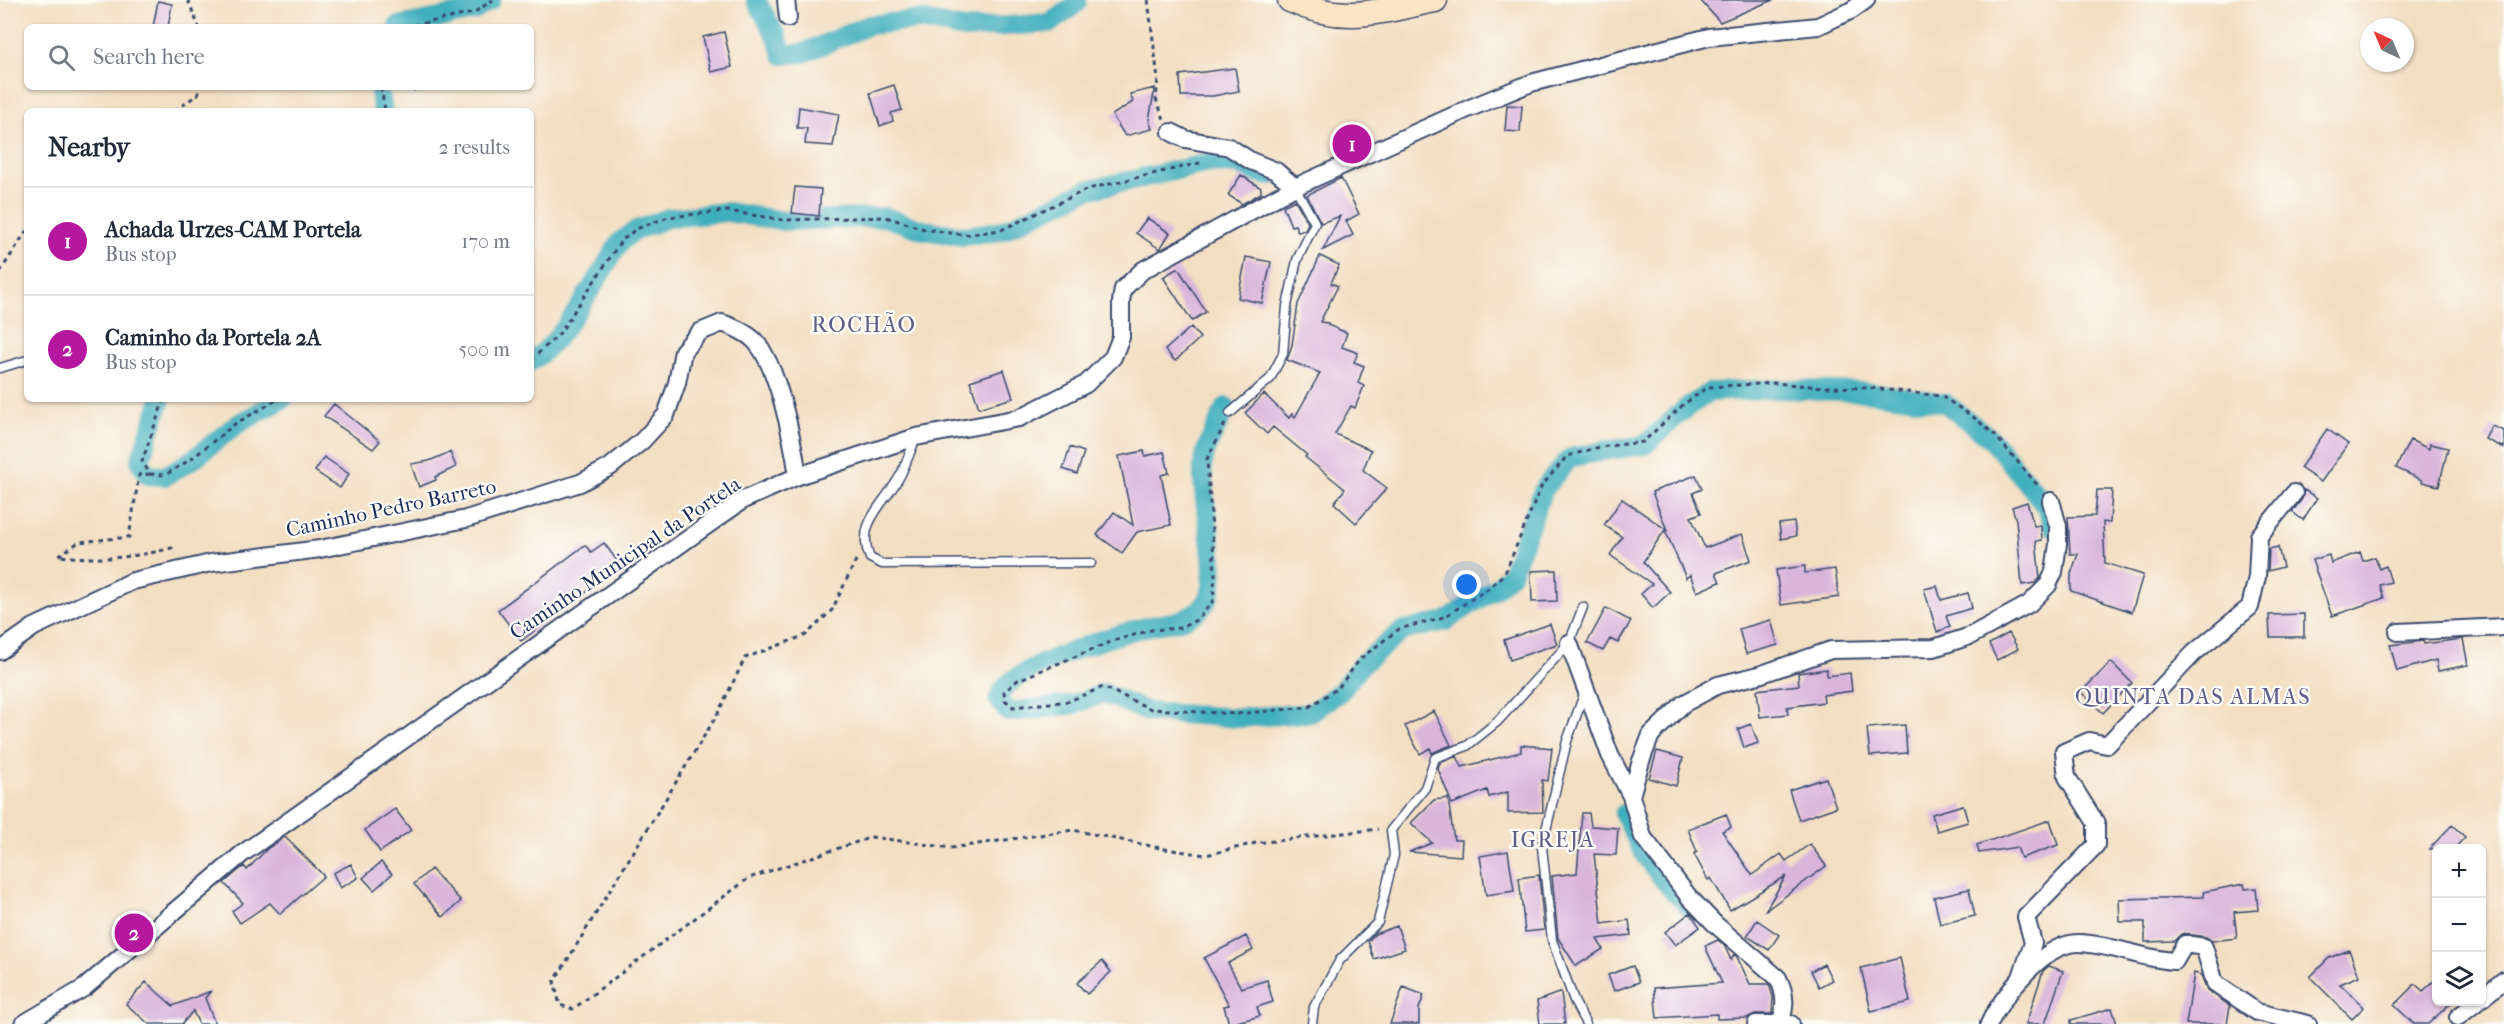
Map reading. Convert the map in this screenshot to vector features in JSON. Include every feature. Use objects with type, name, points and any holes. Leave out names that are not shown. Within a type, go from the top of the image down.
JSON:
[{"type":"main road","points":[[1290,0],[1309,8],[1339,15],[1362,15],[1435,0]]},
{"type":"street","points":[[786,0],[788,18]]},
{"type":"street","name":"Caminho Municipal da Portela","points":[[23,1024],[84,988],[242,854],[686,538],[743,500],[798,476],[916,437],[1019,418],[1086,384],[1113,357],[1121,337],[1121,302],[1124,289],[1133,277],[1143,270],[1295,187],[1470,108],[1532,83],[1709,37],[1818,26],[1852,10],[1866,0]]},
{"type":"street","points":[[1171,132],[1185,139],[1229,147],[1251,161],[1276,171],[1295,187]]},
{"type":"street","name":"Caminho Pedro Barreto","points":[[0,651],[34,627],[133,581],[211,563],[320,549],[466,519],[580,483],[610,467],[642,441],[666,415],[677,383],[683,351],[700,333],[722,323],[742,330],[756,342],[769,364],[790,429],[798,476]]},
{"type":"street","points":[[2021,977],[2033,943],[2026,917],[2096,844],[2096,823],[2067,777],[2064,752],[2089,741],[2108,745],[2194,653],[2250,607],[2257,577],[2259,536],[2294,493]]},
{"type":"street","points":[[1631,796],[1651,735],[1683,704],[1718,686],[1759,675],[1831,650],[1934,648],[1970,636],[2030,604],[2048,585],[2054,572],[2058,526],[2050,501]]},
{"type":"street","points":[[2398,632],[2504,627]]},
{"type":"street","points":[[1569,643],[1585,692],[1610,755],[1631,796],[1643,837],[1689,897],[1715,924],[1778,978],[1784,990],[1784,1023],[1756,1024]]},
{"type":"street","points":[[1989,1024],[1996,1009],[2021,977],[2048,954],[2063,946],[2078,943],[2153,960],[2175,961],[2185,944],[2204,946],[2215,983],[2257,1012],[2308,1024]]},
{"type":"street","points":[[2486,994],[2504,980]]},
{"type":"street","points":[[2458,1022],[2473,1006]]},
{"type":"lane","points":[[1230,413],[1270,379],[1283,354],[1287,306],[1297,260],[1315,223],[1295,187]]},
{"type":"lane","points":[[0,368],[24,361]]},
{"type":"lane","points":[[916,437],[900,476],[866,526],[864,546],[870,558],[882,564],[1091,563]]},
{"type":"lane","points":[[1312,1024],[1314,1007],[1340,960],[1378,922],[1394,855],[1391,830],[1425,788],[1435,758],[1467,746],[1497,722],[1569,643],[1583,608]]},
{"type":"lane","points":[[1585,692],[1567,741],[1542,848],[1552,939],[1575,1003],[1586,1024]]},
{"type":"path","points":[[188,0],[198,24]]},
{"type":"path","points":[[420,24],[473,13],[493,0]]},
{"type":"path","points":[[1148,0],[1158,79],[1156,99],[1171,132]]},
{"type":"path","points":[[179,108],[200,90]]},
{"type":"path","points":[[382,90],[384,108]]},
{"type":"path","points":[[534,357],[559,334],[621,241],[636,229],[668,217],[727,211],[784,220],[886,217],[924,229],[964,235],[1001,230],[1088,189],[1209,160]]},
{"type":"path","points":[[0,272],[24,235]]},
{"type":"path","points":[[1230,413],[1207,459],[1215,574],[1213,601],[1198,619],[1181,628],[1151,630],[1113,641],[1018,680],[1005,692],[1005,700],[1013,707],[1070,701],[1102,687],[1151,709],[1237,714],[1309,707],[1338,688],[1361,658],[1399,629],[1444,617],[1489,588],[1505,573],[1541,487],[1567,456],[1600,447],[1643,442],[1684,404],[1708,387],[1774,383],[1869,388],[1941,396],[1972,416],[1994,434],[2050,501]]},
{"type":"path","points":[[150,474],[142,460],[163,402]]},
{"type":"path","points":[[187,569],[172,548],[133,558],[98,560],[58,556],[79,542],[129,537],[139,475],[165,475],[191,459],[235,424],[273,402]]},
{"type":"path","points":[[864,546],[832,610],[806,634],[745,658],[717,715],[554,982],[560,1005],[573,1009],[749,878],[872,837],[951,848],[1073,830],[1206,855],[1256,843],[1376,829],[1391,830]]},
{"type":"building","points":[[1700,0],[1773,0],[1720,22]]},
{"type":"building","points":[[158,1],[172,4],[169,24],[154,24]]},
{"type":"building","points":[[724,32],[732,67],[711,72],[703,37]]},
{"type":"building","points":[[1235,68],[1239,91],[1213,96],[1181,96],[1180,75]]},
{"type":"building","points":[[894,85],[902,110],[891,113],[893,121],[880,126],[870,93]]},
{"type":"building","points":[[1155,88],[1149,120],[1152,129],[1125,136],[1112,115],[1133,102],[1130,94]]},
{"type":"building","points":[[1507,105],[1522,106],[1520,132],[1505,131]]},
{"type":"building","points":[[799,107],[839,114],[833,146],[805,144],[807,128],[797,128]]},
{"type":"building","points":[[1241,175],[1261,188],[1261,193],[1242,204],[1228,195]]},
{"type":"building","points":[[1341,178],[1359,214],[1346,221],[1353,235],[1323,250],[1340,216],[1321,223],[1307,195]]},
{"type":"building","points":[[795,187],[821,189],[819,216],[792,213]]},
{"type":"building","points":[[1295,200],[1308,223],[1305,230],[1298,232],[1295,225],[1291,226],[1283,206]]},
{"type":"building","points":[[1147,218],[1170,233],[1160,249],[1136,233]]},
{"type":"building","points":[[1320,256],[1339,265],[1331,283],[1338,286],[1320,322],[1328,323],[1347,333],[1342,347],[1358,353],[1354,362],[1364,366],[1358,383],[1364,386],[1355,408],[1351,406],[1335,434],[1371,450],[1363,470],[1387,488],[1356,523],[1334,503],[1345,489],[1305,457],[1307,455],[1273,427],[1267,434],[1245,413],[1264,394],[1289,418],[1292,414],[1295,417],[1320,373],[1287,360],[1292,345],[1298,304]]},
{"type":"building","points":[[1246,257],[1271,262],[1262,303],[1238,298]]},
{"type":"building","points":[[1178,268],[1206,312],[1192,321],[1163,277]]},
{"type":"building","points":[[1191,327],[1200,338],[1175,361],[1165,350]]},
{"type":"building","points":[[1004,370],[1013,398],[979,408],[970,381]]},
{"type":"building","points":[[334,404],[380,441],[373,449],[324,416]]},
{"type":"building","points":[[2492,426],[2504,431],[2504,448],[2485,439]]},
{"type":"building","points":[[2327,429],[2348,444],[2321,482],[2300,468]]},
{"type":"building","points":[[2410,440],[2429,449],[2430,444],[2448,448],[2439,486],[2422,482],[2396,468]]},
{"type":"building","points":[[1070,447],[1084,452],[1077,474],[1063,469]]},
{"type":"building","points":[[1144,451],[1145,456],[1164,452],[1169,473],[1161,475],[1171,525],[1137,532],[1122,553],[1097,535],[1114,512],[1133,525],[1119,456]]},
{"type":"building","points":[[450,452],[456,467],[435,477],[436,480],[419,487],[411,464],[429,461]]},
{"type":"building","points":[[324,457],[349,474],[340,488],[315,471]]},
{"type":"building","points":[[1696,475],[1702,489],[1693,493],[1701,513],[1691,517],[1705,548],[1742,534],[1751,560],[1716,573],[1720,582],[1697,592],[1690,575],[1686,578],[1665,530],[1643,562],[1670,592],[1653,608],[1641,594],[1652,584],[1610,555],[1622,537],[1604,525],[1622,499],[1667,530],[1652,492]]},
{"type":"building","points":[[2097,490],[2112,490],[2110,523],[2103,522],[2105,563],[2143,575],[2132,612],[2071,591],[2071,574],[2078,554],[2070,554],[2068,517],[2095,516]]},
{"type":"building","points":[[2304,490],[2317,498],[2303,520],[2292,512],[2302,499]]},
{"type":"building","points":[[2027,502],[2034,526],[2041,525],[2042,540],[2036,541],[2040,578],[2035,583],[2022,585],[2016,520],[2012,507]]},
{"type":"building","points":[[1794,522],[1796,536],[1781,539],[1779,524]]},
{"type":"building","points":[[604,543],[621,566],[521,641],[498,610],[585,545],[591,552]]},
{"type":"building","points":[[2278,547],[2283,567],[2268,571],[2269,549]]},
{"type":"building","points":[[2360,552],[2363,561],[2375,557],[2379,569],[2386,566],[2391,582],[2380,585],[2384,598],[2332,616],[2312,560],[2329,555],[2331,563]]},
{"type":"building","points":[[1805,566],[1805,573],[1835,569],[1839,597],[1781,605],[1776,570]]},
{"type":"building","points":[[1556,570],[1557,601],[1532,602],[1531,571]]},
{"type":"building","points":[[1937,586],[1941,600],[1968,593],[1972,608],[1946,616],[1950,627],[1937,632],[1924,589]]},
{"type":"building","points":[[1606,608],[1631,621],[1618,643],[1610,639],[1603,651],[1587,643]]},
{"type":"building","points":[[2304,614],[2304,637],[2270,637],[2269,615]]},
{"type":"building","points":[[1771,620],[1778,645],[1746,654],[1739,629]]},
{"type":"building","points":[[1550,624],[1557,644],[1510,660],[1504,640]]},
{"type":"building","points":[[2009,633],[2018,649],[1997,660],[1989,644]]},
{"type":"building","points":[[2463,639],[2468,665],[2438,671],[2436,660],[2397,671],[2390,645]]},
{"type":"building","points":[[2111,662],[2132,683],[2103,713],[2081,692]]},
{"type":"building","points":[[1827,669],[1827,676],[1850,673],[1852,691],[1823,695],[1824,702],[1787,707],[1788,714],[1760,717],[1757,690],[1799,685],[1798,673]]},
{"type":"building","points":[[1434,711],[1451,745],[1432,753],[1430,748],[1420,754],[1405,726]]},
{"type":"building","points":[[1751,724],[1758,743],[1744,748],[1738,729]]},
{"type":"building","points":[[1905,725],[1907,753],[1870,756],[1867,728]]},
{"type":"building","points":[[1521,745],[1552,748],[1548,781],[1542,780],[1543,812],[1508,813],[1508,792],[1489,797],[1487,790],[1452,804],[1438,769],[1440,763],[1457,756],[1462,767],[1521,752]]},
{"type":"building","points":[[1657,751],[1683,758],[1676,786],[1649,778]]},
{"type":"building","points":[[1826,778],[1836,807],[1799,820],[1789,790]]},
{"type":"building","points":[[1448,798],[1454,840],[1462,840],[1461,856],[1409,852],[1432,843],[1411,823],[1434,800]]},
{"type":"building","points":[[1963,805],[1968,822],[1937,831],[1932,814]]},
{"type":"building","points":[[395,809],[411,830],[380,852],[365,830]]},
{"type":"building","points":[[1582,813],[1589,813],[1591,826],[1618,828],[1616,855],[1594,854],[1602,924],[1629,920],[1631,935],[1597,939],[1603,949],[1576,966],[1558,938],[1552,876],[1577,873]]},
{"type":"building","points":[[1726,814],[1731,827],[1722,831],[1752,875],[1781,854],[1786,861],[1810,844],[1826,866],[1765,911],[1786,876],[1730,910],[1711,878],[1708,880],[1694,854],[1697,852],[1688,829]]},
{"type":"building","points":[[2050,820],[2058,845],[2021,858],[2017,847],[1979,853],[1977,845]]},
{"type":"building","points":[[2452,825],[2465,837],[2459,844],[2434,844]]},
{"type":"building","points":[[285,837],[324,876],[280,914],[270,903],[240,923],[232,911],[243,903],[224,883],[244,866],[247,870],[267,849]]},
{"type":"building","points":[[1508,851],[1514,891],[1486,895],[1480,856]]},
{"type":"building","points":[[381,862],[392,874],[374,890],[363,878]]},
{"type":"building","points":[[351,864],[358,878],[340,888],[333,873]]},
{"type":"building","points":[[431,869],[461,901],[443,917],[414,884]]},
{"type":"building","points":[[1539,875],[1544,930],[1525,932],[1519,878]]},
{"type":"building","points":[[2244,884],[2245,889],[2256,888],[2258,910],[2234,912],[2237,938],[2212,941],[2206,937],[2186,934],[2180,935],[2174,941],[2145,942],[2145,922],[2120,922],[2119,899],[2204,897],[2203,892]]},
{"type":"building","points":[[1969,889],[1975,916],[1940,924],[1934,897]]},
{"type":"building","points":[[1690,913],[1700,927],[1675,945],[1665,932]]},
{"type":"building","points":[[1757,920],[1779,935],[1769,950],[1747,936]]},
{"type":"building","points":[[1397,926],[1405,949],[1374,959],[1368,941],[1375,934]]},
{"type":"building","points":[[1246,936],[1253,950],[1228,963],[1241,988],[1267,980],[1273,1002],[1257,1007],[1260,1016],[1229,1024],[1224,1006],[1229,1005],[1204,958]]},
{"type":"building","points":[[1718,940],[1724,945],[1731,960],[1734,954],[1737,957],[1750,984],[1769,984],[1773,997],[1772,1014],[1755,1014],[1747,1018],[1717,1019],[1717,1014],[1657,1018],[1654,988],[1722,983],[1705,946]]},
{"type":"building","points":[[2349,950],[2359,976],[2340,984],[2364,1007],[2352,1019],[2310,977],[2329,958]]},
{"type":"building","points":[[1900,958],[1910,1002],[1871,1011],[1861,968]]},
{"type":"building","points":[[1102,961],[1111,972],[1087,994],[1077,983]]},
{"type":"building","points":[[1824,964],[1832,980],[1819,987],[1811,971]]},
{"type":"building","points":[[1633,966],[1639,982],[1614,991],[1608,975]]},
{"type":"building","points":[[2049,966],[2063,971],[2045,1024],[2026,1024],[2043,971]]},
{"type":"building","points":[[2194,973],[2201,975],[2207,990],[2230,1006],[2227,1024],[2186,1024]]},
{"type":"building","points":[[146,982],[173,1006],[211,991],[205,998],[215,1024],[199,1024],[193,1011],[182,1024],[149,1024],[126,1004]]},
{"type":"building","points":[[2432,983],[2432,1006],[2448,1006],[2428,1024],[2414,1024],[2394,1005],[2415,984],[2423,991]]},
{"type":"building","points":[[1403,987],[1424,995],[1419,1009],[1419,1024],[1390,1024]]},
{"type":"building","points":[[1561,992],[1565,1024],[1540,1024],[1537,1001]]},
{"type":"building","points":[[2112,1008],[2117,1024],[2071,1024],[2071,1020]]},
{"type":"waterway","points":[[408,24],[474,11],[491,0]]},
{"type":"waterway","points":[[756,0],[777,37],[783,55],[803,53],[869,25],[920,20],[964,29],[1050,23],[1077,3],[1077,0]]},
{"type":"waterway","points":[[380,90],[382,108]]},
{"type":"waterway","points":[[534,359],[556,339],[568,323],[621,241],[636,230],[668,218],[727,212],[784,221],[885,217],[923,230],[963,236],[1001,231],[1087,190],[1209,163],[1238,165],[1269,176]]},
{"type":"waterway","points":[[1226,407],[1204,457],[1204,491],[1213,573],[1207,601],[1201,609],[1186,618],[1111,637],[1052,659],[1019,676],[1007,685],[998,699],[1008,712],[1071,705],[1104,693],[1148,712],[1239,718],[1311,713],[1341,691],[1362,664],[1402,631],[1446,621],[1496,588],[1511,574],[1544,488],[1570,458],[1645,445],[1686,408],[1710,392],[1773,389],[1866,392],[1945,403],[1991,439],[2035,492],[2047,509],[2054,527]]},
{"type":"waterway","points":[[160,402],[140,461],[148,475],[165,476],[192,460],[236,425],[278,402]]},
{"type":"waterway","points":[[1624,814],[1645,856],[1665,882],[1693,911]]},
{"type":"place","name":"Achada Urzes-CAM Portela","points":[[1352,144]]},
{"type":"place","name":"Caminho da Portela 2A","points":[[134,933]]},
{"type":"district","name":"ROCHÃO","points":[[864,324]]},
{"type":"district","name":"QUINTA DAS ALMAS","points":[[2193,696]]},
{"type":"district","name":"IGREJA","points":[[1553,839]]}]
